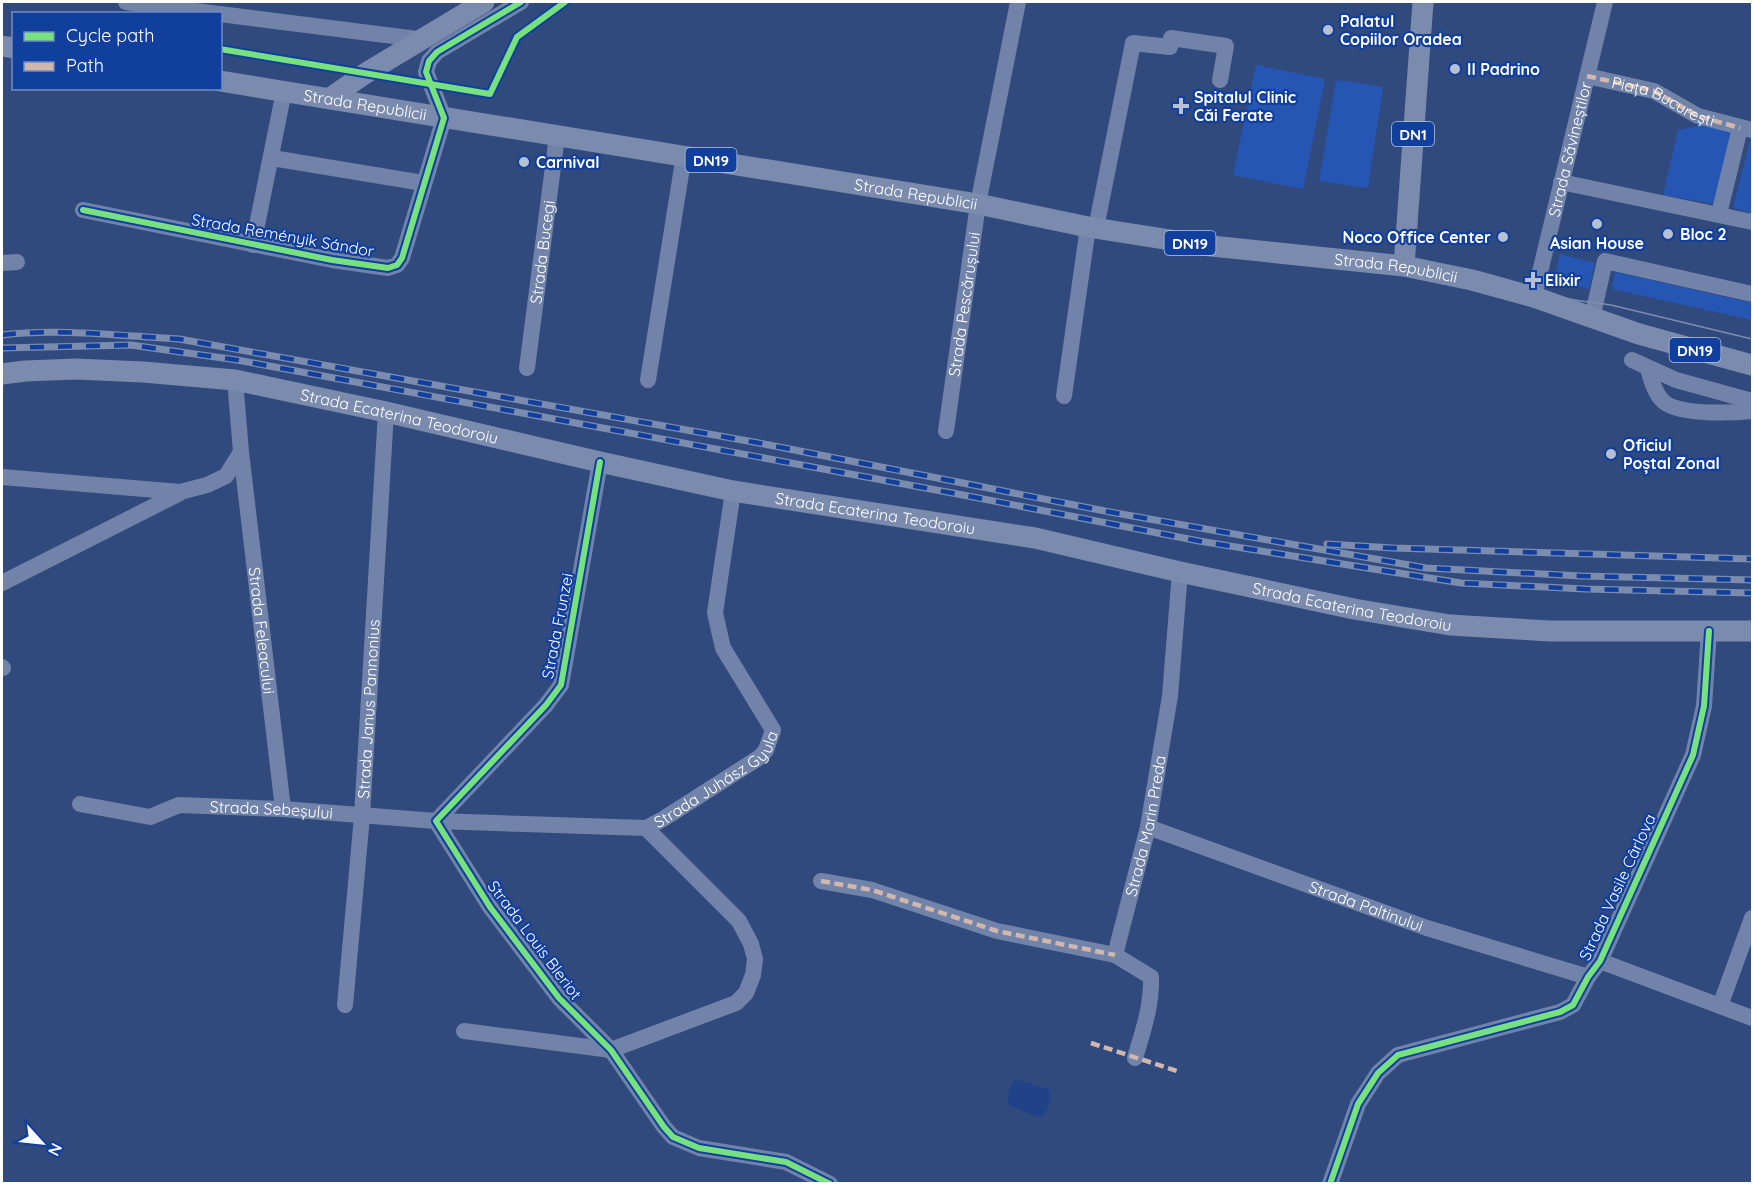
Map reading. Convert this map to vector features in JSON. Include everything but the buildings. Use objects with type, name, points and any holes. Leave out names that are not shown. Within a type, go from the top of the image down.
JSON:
[{"type":"main road","points":[[330,98],[366,73],[484,2]]},
{"type":"main road","name":"DN1","points":[[1404,266],[1423,2]]},
{"type":"main road","name":"Strada Republicii","points":[[222,81],[978,204],[1092,228],[1202,244],[1404,266],[1472,280],[1534,297],[1599,321]]},
{"type":"main road","name":"DN19","points":[[1599,321],[1752,365]]},
{"type":"main road","name":"Strada Ecaterina Teodoroiu","points":[[2,374],[76,369],[235,380],[733,491],[1035,538],[1354,609],[1450,625],[1550,631],[1752,631]]},
{"type":"street","points":[[126,2],[204,12]]},
{"type":"street","points":[[444,118],[426,72],[429,61],[437,52],[521,2]]},
{"type":"street","name":"Strada Pescărușului","points":[[946,432],[978,204],[1018,2]]},
{"type":"street","name":"Strada Săvineștilor","points":[[1534,297],[1605,2]]},
{"type":"street","points":[[222,14],[450,44]]},
{"type":"street","points":[[1064,396],[1092,228],[1133,43],[1170,47],[1172,38],[1227,46],[1220,80]]},
{"type":"street","name":"Piața București","points":[[1587,76],[1654,91],[1698,116],[1746,129],[1719,214]]},
{"type":"street","name":"Strada Reményik Sándor","points":[[253,245],[284,91]]},
{"type":"street","name":"Strada Reményik Sándor","points":[[83,210],[253,245],[388,268],[397,265],[402,258],[444,118]]},
{"type":"street","name":"Strada Bucegi","points":[[527,368],[557,136]]},
{"type":"street","points":[[648,380],[684,155]]},
{"type":"street","points":[[272,158],[423,183]]},
{"type":"street","points":[[1561,182],[1752,222]]},
{"type":"street","points":[[1599,321],[1605,261],[1752,294]]},
{"type":"street","points":[[1632,360],[1676,380],[1752,401]]},
{"type":"street","points":[[1648,369],[1661,399],[1671,408],[1708,412],[1752,411]]},
{"type":"street","name":"Strada Feleacului","points":[[235,380],[241,452],[283,808]]},
{"type":"street","name":"Strada Janus Pannonius","points":[[345,1005],[362,816],[386,412]]},
{"type":"street","points":[[2,583],[180,492],[207,485],[226,476],[241,452]]},
{"type":"street","name":"Strada Frunzei","points":[[436,821],[546,705],[561,685],[600,462]]},
{"type":"street","points":[[2,477],[180,492]]},
{"type":"street","name":"Strada Juhász Gyula","points":[[611,1050],[735,1003],[746,993],[753,975],[755,959],[751,944],[739,921],[646,828],[760,757],[766,750],[773,730],[723,648],[715,613],[733,491]]},
{"type":"street","name":"Strada Marin Preda","points":[[1115,956],[1148,827],[1170,696],[1180,572]]},
{"type":"street","name":"Strada Vasile Cârlova","points":[[1330,1184],[1358,1104],[1378,1073],[1398,1056],[1560,1012],[1573,1005],[1600,961],[1693,754],[1704,706],[1709,631]]},
{"type":"street","name":"Strada Sebeșului","points":[[80,804],[150,817],[178,805],[283,808],[436,821],[646,828]]},
{"type":"street","name":"Strada Louis Bleriot","points":[[436,821],[490,907],[559,998],[611,1050],[673,1137],[699,1148],[786,1162],[830,1184]]},
{"type":"street","name":"Strada Paltinului","points":[[1148,827],[1427,928],[1588,978]]},
{"type":"street","points":[[821,881],[872,890],[998,931],[1115,956],[1151,977],[1149,1007],[1135,1058]]},
{"type":"street","points":[[1720,1006],[1752,918]]},
{"type":"street","points":[[1600,961],[1752,1018]]},
{"type":"street","points":[[464,1031],[611,1050]]},
{"type":"shaded area","points":[[1256,65],[1325,79],[1303,189],[1233,175]]},
{"type":"shaded area","points":[[1336,80],[1383,87],[1368,188],[1319,181]]},
{"type":"shaded area","points":[[1700,121],[1733,129],[1715,204],[1663,195],[1678,130],[1697,126]]},
{"type":"shaded area","points":[[1750,141],[1752,142],[1752,213],[1733,208]]},
{"type":"shaded area","points":[[1560,254],[1595,263],[1589,289],[1554,280]]},
{"type":"shaded area","points":[[1615,272],[1752,303],[1752,320],[1612,289]]},
{"type":"shaded area","points":[[1018,1080],[1048,1089],[1049,1104],[1042,1117],[1007,1104],[1010,1088],[1013,1082]]},
{"type":"tram line","points":[[2,49],[12,51]]},
{"type":"tram line","points":[[222,85],[977,209],[1088,232],[1164,244],[1403,271],[1516,292],[1611,305],[1752,339]]},
{"type":"tram line","points":[[1034,212],[1122,229]]},
{"type":"tram line","points":[[1262,246],[1404,261],[1464,273]]},
{"type":"railway","points":[[2,335],[67,332],[179,339],[759,443],[1110,512],[1426,568],[1581,576],[1752,580]]},
{"type":"railway","points":[[2,348],[131,345],[237,360],[1199,541],[1461,583],[1752,593]]},
{"type":"railway","points":[[1327,544],[1752,559]]},
{"type":"marked path","points":[[1587,76],[1654,91],[1698,116],[1740,128]]},
{"type":"marked path","points":[[821,881],[872,890],[997,931],[1115,955]]},
{"type":"marked path","points":[[1091,1043],[1177,1071]]},
{"type":"cycle path","points":[[83,210],[332,260],[388,268],[397,265],[402,258],[444,118],[426,72],[429,61],[437,52],[521,2]]},
{"type":"cycle path","points":[[222,49],[490,94],[517,37],[565,2]]},
{"type":"cycle path","points":[[600,462],[561,685],[546,705],[436,821],[490,907],[559,998],[611,1050],[673,1137],[699,1148],[786,1162],[830,1184]]},
{"type":"cycle path","points":[[1330,1184],[1358,1104],[1378,1073],[1398,1055],[1560,1012],[1573,1005],[1588,977],[1600,961],[1693,755],[1704,706],[1709,631]]},
{"type":"place","name":"Palatul Copiilor Oradea","points":[[1328,30]]},
{"type":"place","name":"Il Padrino","points":[[1455,69]]},
{"type":"place","name":"Spitalul Clinic Căi Ferate","points":[[1181,106]]},
{"type":"place","name":"Carnival","points":[[524,162]]},
{"type":"place","name":"Asian House","points":[[1597,224]]},
{"type":"place","name":"Bloc 2","points":[[1668,234]]},
{"type":"place","name":"Noco Office Center","points":[[1503,237]]},
{"type":"place","name":"Elixir","points":[[1533,280]]},
{"type":"place","name":"Oficiul Poștal Zonal","points":[[1611,454]]}]
